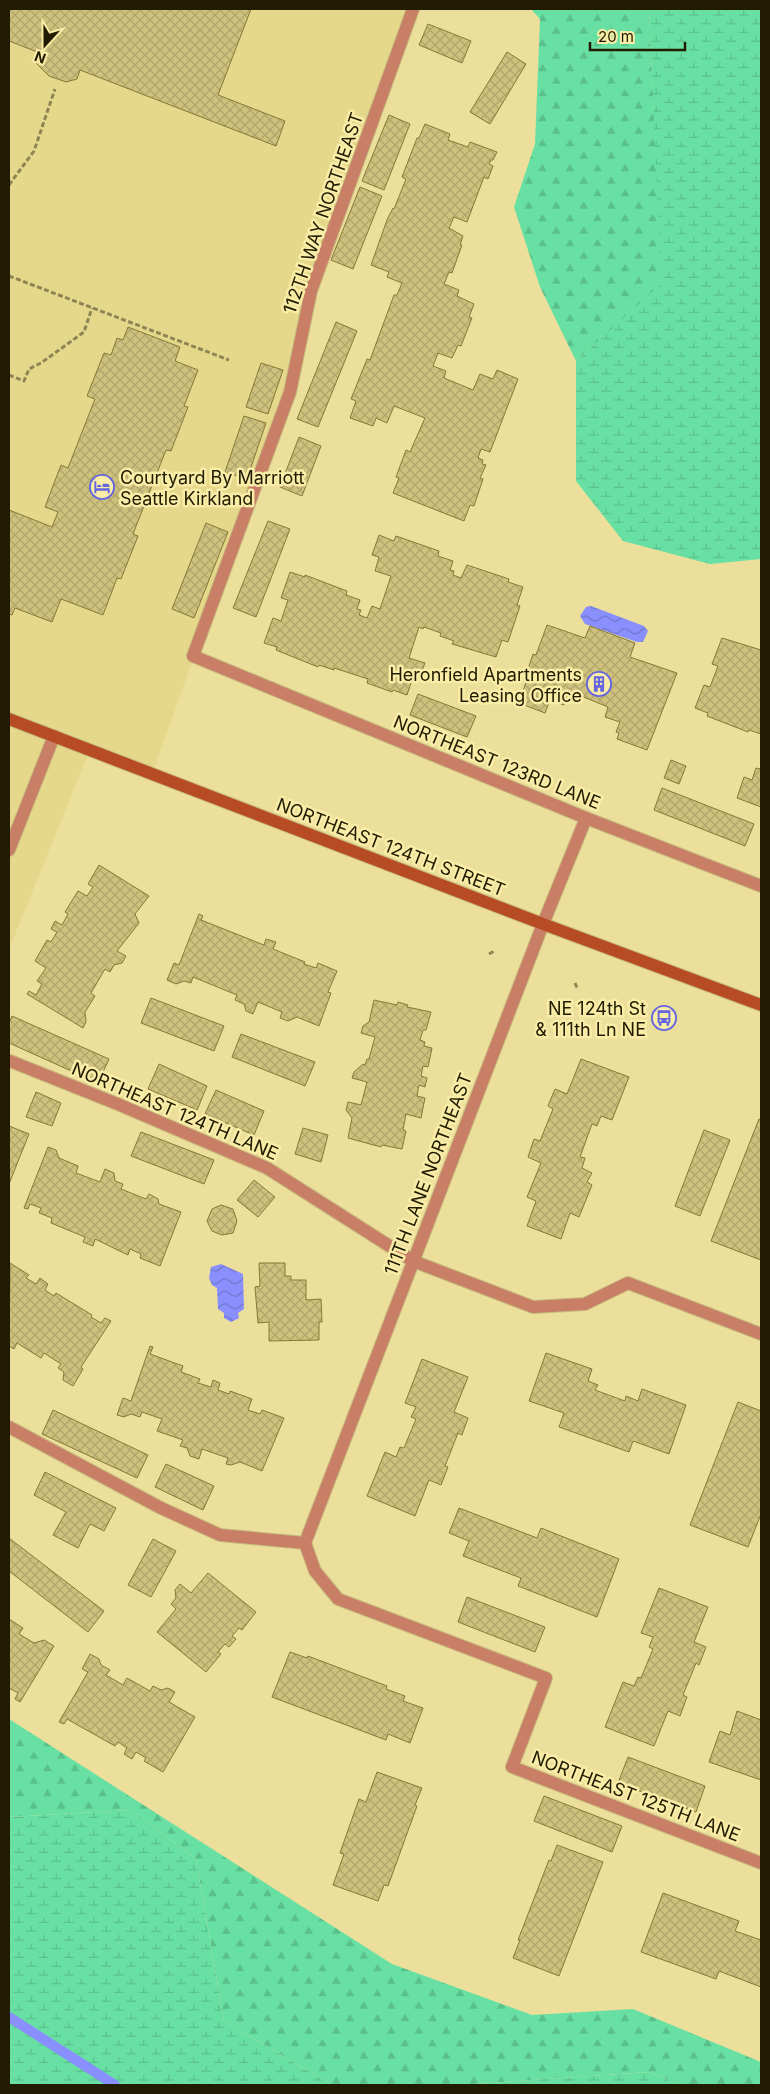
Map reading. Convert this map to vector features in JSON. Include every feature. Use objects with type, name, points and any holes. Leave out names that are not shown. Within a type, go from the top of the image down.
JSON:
[{"type":"main road","name":"NORTHEAST 124TH STREET","points":[[9,719],[542,924],[761,1005]]},
{"type":"street","name":"112TH WAY NORTHEAST","points":[[193,656],[290,392],[312,291],[413,9]]},
{"type":"street","name":"NORTHEAST 123RD LANE","points":[[193,656],[586,818],[761,886]]},
{"type":"street","points":[[9,850],[54,736]]},
{"type":"street","name":"111TH LANE NORTHEAST","points":[[305,1544],[542,924],[586,818]]},
{"type":"street","name":"NORTHEAST 124TH LANE","points":[[9,1062],[120,1105],[268,1168],[413,1261],[533,1307],[585,1304],[628,1283],[761,1334]]},
{"type":"street","points":[[9,1427],[161,1508],[220,1534],[305,1544]]},
{"type":"street","name":"NORTHEAST 125TH LANE","points":[[305,1544],[315,1571],[338,1599],[546,1678],[512,1767],[761,1863]]},
{"type":"path","points":[[9,185],[34,151],[55,89]]},
{"type":"path","points":[[9,276],[229,360]]},
{"type":"path","points":[[9,375],[24,381],[29,369],[41,363],[84,332],[92,308]]},
{"type":"path","points":[[489,954],[494,951]]},
{"type":"path","points":[[576,983],[578,990]]},
{"type":"shaded area","points":[[9,9],[420,9],[400,38],[311,291],[289,392],[152,774],[90,750],[9,949]]},
{"type":"green space","points":[[531,9],[649,9],[662,284],[576,361],[540,287],[514,207],[535,144],[540,19]]},
{"type":"green space","points":[[649,9],[761,9],[761,559],[710,564],[623,541],[576,481],[576,361],[661,284]]},
{"type":"green space","points":[[9,1719],[392,1964],[532,2015],[633,2009],[761,2062],[761,2085],[682,2085],[648,2072],[461,2085],[332,2085],[224,2021],[196,1859],[131,1810],[9,1817]]},
{"type":"green space","points":[[131,1810],[196,1859],[224,2021],[332,2085],[9,2085],[9,1817]]},
{"type":"green space","points":[[648,2072],[682,2085],[461,2085]]},
{"type":"water","points":[[591,606],[644,626],[648,631],[643,642],[637,642],[585,624],[580,616],[586,607]]},
{"type":"water","points":[[221,1264],[243,1274],[244,1309],[238,1313],[239,1318],[231,1322],[224,1318],[224,1313],[218,1309],[217,1288],[212,1285],[209,1278],[211,1267]]},
{"type":"building","points":[[9,9],[251,9],[218,95],[285,121],[276,146],[80,70],[77,79],[66,82],[49,76],[36,63],[40,53],[9,41]]},
{"type":"building","points":[[428,24],[471,41],[462,63],[419,45]]},
{"type":"building","points":[[507,52],[526,64],[490,124],[470,112]]},
{"type":"building","points":[[389,115],[410,124],[384,190],[362,181]]},
{"type":"building","points":[[425,124],[450,134],[448,140],[468,147],[470,142],[497,152],[489,164],[493,166],[488,179],[484,177],[467,222],[454,217],[449,228],[463,236],[460,245],[462,245],[452,273],[449,272],[444,284],[459,290],[457,296],[474,304],[469,317],[472,318],[461,346],[458,345],[452,358],[438,353],[433,366],[446,371],[444,378],[473,390],[480,374],[493,379],[497,370],[518,379],[490,452],[481,449],[478,458],[483,460],[482,464],[486,465],[480,478],[483,479],[474,506],[470,505],[464,521],[393,493],[399,478],[396,477],[406,450],[410,452],[425,418],[394,406],[387,423],[376,418],[373,426],[350,418],[356,401],[351,399],[367,359],[370,360],[394,295],[397,295],[402,283],[387,277],[389,272],[371,265],[387,220],[394,209],[406,179],[402,177],[417,138],[419,138]]},
{"type":"building","points":[[360,187],[382,196],[353,269],[331,260]]},
{"type":"building","points":[[336,322],[357,331],[318,427],[297,419]]},
{"type":"building","name":"Courtyard By Marriott Seattle Kirkland","points":[[128,327],[180,347],[175,361],[198,370],[184,406],[188,407],[171,451],[166,450],[133,534],[138,536],[121,579],[117,578],[103,615],[61,599],[52,622],[15,608],[12,615],[9,614],[9,510],[52,527],[58,512],[45,507],[61,465],[68,468],[95,399],[87,396],[104,353],[111,355],[117,338],[123,340]]},
{"type":"building","points":[[261,363],[283,370],[268,414],[246,407]]},
{"type":"building","points":[[244,416],[266,423],[247,479],[225,472]]},
{"type":"building","points":[[299,437],[321,446],[302,496],[280,487]]},
{"type":"building","points":[[268,521],[290,529],[256,617],[233,608]]},
{"type":"building","points":[[206,523],[228,532],[194,618],[172,609]]},
{"type":"building","points":[[379,535],[394,541],[396,536],[439,551],[438,556],[453,561],[450,570],[454,571],[453,575],[461,578],[467,565],[509,579],[508,582],[523,587],[517,605],[520,606],[508,642],[502,640],[496,657],[452,644],[454,641],[440,636],[441,633],[419,627],[409,658],[425,663],[419,679],[413,677],[407,695],[367,683],[368,679],[334,668],[334,670],[319,665],[318,667],[276,650],[277,647],[264,643],[273,618],[281,621],[288,600],[281,598],[290,572],[305,577],[305,575],[347,591],[346,595],[360,600],[357,609],[361,610],[359,615],[367,618],[372,606],[380,609],[391,576],[375,571],[379,557],[372,555]]},
{"type":"building","name":"Heronfield Apartments Leasing Office","points":[[547,625],[585,638],[590,626],[635,643],[630,657],[677,673],[647,750],[617,739],[619,733],[616,732],[620,722],[605,717],[608,707],[569,691],[564,705],[550,700],[545,713],[519,703],[533,654],[536,655]]},
{"type":"building","points":[[722,638],[761,650],[761,734],[749,730],[748,732],[707,716],[708,713],[695,708],[704,685],[710,687],[718,666],[712,664]]},
{"type":"building","points":[[418,694],[476,716],[467,737],[410,715]]},
{"type":"building","points":[[671,760],[686,766],[679,784],[664,778]]},
{"type":"building","points":[[756,768],[761,769],[761,807],[737,798],[744,777],[752,780]]},
{"type":"building","points":[[662,788],[754,824],[745,846],[654,810]]},
{"type":"building","points":[[99,865],[149,896],[135,914],[139,923],[117,951],[126,956],[122,963],[114,965],[110,972],[105,969],[91,993],[95,996],[85,1012],[86,1022],[83,1028],[27,994],[29,991],[36,995],[42,984],[37,981],[46,968],[35,961],[47,940],[51,942],[57,932],[51,929],[55,921],[62,925],[68,914],[65,912],[78,891],[87,896],[93,887],[88,884]]},
{"type":"building","points":[[199,914],[203,916],[201,920],[264,945],[266,939],[276,942],[273,949],[305,962],[304,964],[316,968],[318,963],[337,971],[328,992],[331,993],[319,1026],[297,1017],[288,1021],[280,1018],[282,1012],[258,1002],[253,1014],[246,1011],[244,1004],[235,1000],[237,995],[193,977],[191,983],[184,981],[176,984],[167,980],[174,963],[179,965]]},
{"type":"building","points":[[151,998],[224,1026],[214,1051],[141,1023]]},
{"type":"building","points":[[374,1000],[397,1005],[398,1002],[408,1005],[407,1007],[431,1012],[426,1030],[423,1030],[420,1040],[425,1042],[424,1046],[432,1048],[428,1067],[423,1066],[421,1076],[427,1078],[425,1087],[419,1085],[417,1096],[425,1098],[421,1118],[406,1114],[403,1130],[406,1131],[402,1149],[382,1145],[381,1147],[348,1138],[352,1118],[346,1110],[348,1102],[361,1105],[367,1082],[352,1078],[354,1072],[363,1064],[365,1065],[367,1059],[369,1059],[375,1037],[361,1033],[363,1026],[369,1022]]},
{"type":"building","points":[[12,1016],[109,1059],[98,1083],[9,1043],[9,1023]]},
{"type":"building","points":[[241,1034],[315,1062],[305,1086],[232,1057]]},
{"type":"building","points":[[581,1059],[629,1077],[612,1120],[601,1116],[597,1126],[592,1124],[580,1157],[585,1158],[582,1168],[592,1173],[587,1182],[592,1185],[579,1217],[570,1213],[561,1239],[527,1226],[536,1201],[527,1197],[541,1163],[528,1157],[534,1139],[540,1141],[553,1109],[548,1106],[555,1089],[567,1094]]},
{"type":"building","points":[[159,1064],[207,1086],[197,1110],[148,1089]]},
{"type":"building","points":[[216,1090],[264,1111],[254,1135],[205,1114]]},
{"type":"building","points":[[36,1092],[61,1103],[52,1126],[26,1117]]},
{"type":"building","points":[[759,1119],[761,1120],[761,1260],[711,1241]]},
{"type":"building","points":[[9,1126],[29,1134],[9,1184]]},
{"type":"building","points":[[303,1128],[328,1135],[321,1162],[295,1154]]},
{"type":"building","points":[[704,1130],[730,1140],[700,1216],[675,1206]]},
{"type":"building","points":[[141,1132],[214,1160],[204,1184],[131,1156]]},
{"type":"building","points":[[48,1147],[56,1150],[59,1158],[78,1166],[76,1173],[100,1182],[105,1169],[114,1173],[115,1181],[123,1184],[121,1189],[146,1199],[149,1194],[158,1199],[159,1204],[181,1212],[160,1266],[140,1258],[141,1254],[130,1249],[128,1255],[95,1239],[93,1246],[83,1242],[85,1237],[51,1223],[52,1218],[39,1213],[41,1208],[30,1204],[28,1209],[24,1208]]},
{"type":"building","points":[[254,1180],[275,1197],[258,1217],[237,1200]]},
{"type":"building","points":[[221,1205],[233,1209],[237,1221],[233,1233],[222,1235],[212,1231],[207,1221],[212,1209]]},
{"type":"building","points":[[10,1263],[29,1275],[26,1278],[36,1284],[40,1278],[48,1284],[45,1290],[54,1296],[56,1293],[92,1315],[91,1317],[101,1323],[105,1318],[111,1321],[81,1367],[83,1369],[73,1386],[63,1380],[64,1372],[58,1368],[61,1364],[44,1353],[41,1358],[17,1343],[14,1349],[9,1346]]},
{"type":"building","points":[[259,1263],[285,1263],[285,1276],[291,1276],[291,1280],[306,1280],[306,1300],[321,1299],[322,1322],[319,1322],[319,1340],[269,1341],[269,1322],[258,1323],[255,1287],[260,1286]]},
{"type":"building","points":[[150,1346],[153,1347],[150,1354],[183,1366],[181,1372],[200,1379],[198,1383],[211,1387],[213,1380],[220,1383],[218,1390],[229,1394],[230,1391],[252,1399],[248,1410],[260,1414],[262,1410],[284,1418],[262,1471],[240,1462],[231,1465],[226,1464],[228,1458],[202,1449],[199,1459],[190,1456],[187,1448],[180,1446],[183,1440],[157,1431],[162,1419],[142,1412],[140,1417],[131,1414],[124,1417],[117,1415],[123,1398],[131,1401]]},
{"type":"building","points":[[546,1353],[592,1369],[588,1381],[598,1385],[595,1390],[625,1401],[626,1396],[638,1401],[642,1389],[686,1405],[669,1454],[633,1441],[629,1452],[559,1427],[564,1413],[529,1401]]},
{"type":"building","points":[[422,1359],[468,1377],[454,1412],[468,1418],[462,1435],[458,1433],[445,1466],[448,1467],[441,1485],[429,1480],[415,1516],[367,1496],[385,1452],[396,1457],[400,1447],[404,1448],[416,1419],[411,1417],[416,1407],[405,1403]]},
{"type":"building","points":[[738,1402],[761,1411],[761,1514],[748,1547],[690,1525]]},
{"type":"building","points":[[53,1410],[148,1455],[137,1478],[42,1434]]},
{"type":"building","points":[[166,1464],[214,1486],[203,1510],[155,1487]]},
{"type":"building","points":[[45,1472],[116,1508],[104,1531],[90,1524],[78,1548],[53,1535],[66,1512],[34,1495]]},
{"type":"building","points":[[459,1508],[537,1538],[541,1528],[619,1559],[597,1617],[518,1586],[521,1578],[463,1556],[469,1541],[449,1533]]},
{"type":"building","points":[[9,1538],[104,1611],[88,1632],[9,1571]]},
{"type":"building","points":[[153,1539],[176,1551],[151,1597],[128,1585]]},
{"type":"building","points":[[208,1573],[256,1612],[242,1630],[239,1628],[232,1636],[236,1639],[229,1647],[225,1644],[218,1652],[221,1654],[206,1672],[157,1632],[176,1609],[171,1604],[176,1598],[175,1590],[180,1584],[191,1593]]},
{"type":"building","points":[[659,1588],[708,1607],[694,1642],[706,1647],[699,1665],[696,1663],[683,1695],[687,1697],[680,1716],[668,1711],[654,1746],[605,1727],[623,1682],[634,1686],[638,1677],[641,1678],[653,1649],[649,1647],[653,1637],[641,1633]]},
{"type":"building","points":[[467,1597],[545,1627],[535,1652],[458,1622]]},
{"type":"building","points":[[9,1619],[23,1628],[19,1634],[34,1643],[44,1640],[54,1646],[20,1702],[15,1699],[18,1693],[9,1688]]},
{"type":"building","points":[[290,1652],[307,1658],[308,1656],[387,1686],[386,1689],[405,1696],[403,1701],[423,1708],[410,1743],[388,1734],[386,1740],[272,1697]]},
{"type":"building","points":[[90,1654],[99,1659],[101,1665],[110,1670],[106,1675],[123,1685],[127,1678],[150,1691],[153,1686],[161,1690],[168,1688],[175,1692],[169,1702],[195,1717],[163,1772],[144,1761],[146,1758],[136,1752],[132,1759],[124,1754],[127,1748],[118,1742],[115,1746],[67,1719],[64,1724],[59,1722],[88,1672],[82,1669]]},
{"type":"building","points":[[737,1711],[761,1720],[761,1780],[709,1762],[720,1731],[730,1735]]},
{"type":"building","points":[[628,1757],[705,1786],[696,1812],[618,1783]]},
{"type":"building","points":[[377,1772],[422,1788],[388,1886],[384,1885],[378,1901],[333,1885],[344,1854],[340,1853],[359,1799],[366,1802]]},
{"type":"building","points":[[544,1796],[622,1826],[612,1852],[534,1821]]},
{"type":"building","points":[[557,1845],[603,1862],[559,1976],[513,1958],[520,1940],[518,1940],[549,1860],[551,1861]]},
{"type":"building","points":[[663,1893],[739,1921],[735,1931],[761,1940],[761,1987],[719,1971],[716,1979],[641,1952]]},
{"type":"waterway","points":[[9,2017],[115,2085]]},
{"type":"place","name":"Courtyard By Marriott Seattle Kirkland","points":[[102,487]]},
{"type":"place","name":"Heronfield Apartments Leasing Office","points":[[599,684]]},
{"type":"place","name":"NE 124th St & 111th Ln NE","points":[[664,1018]]}]
